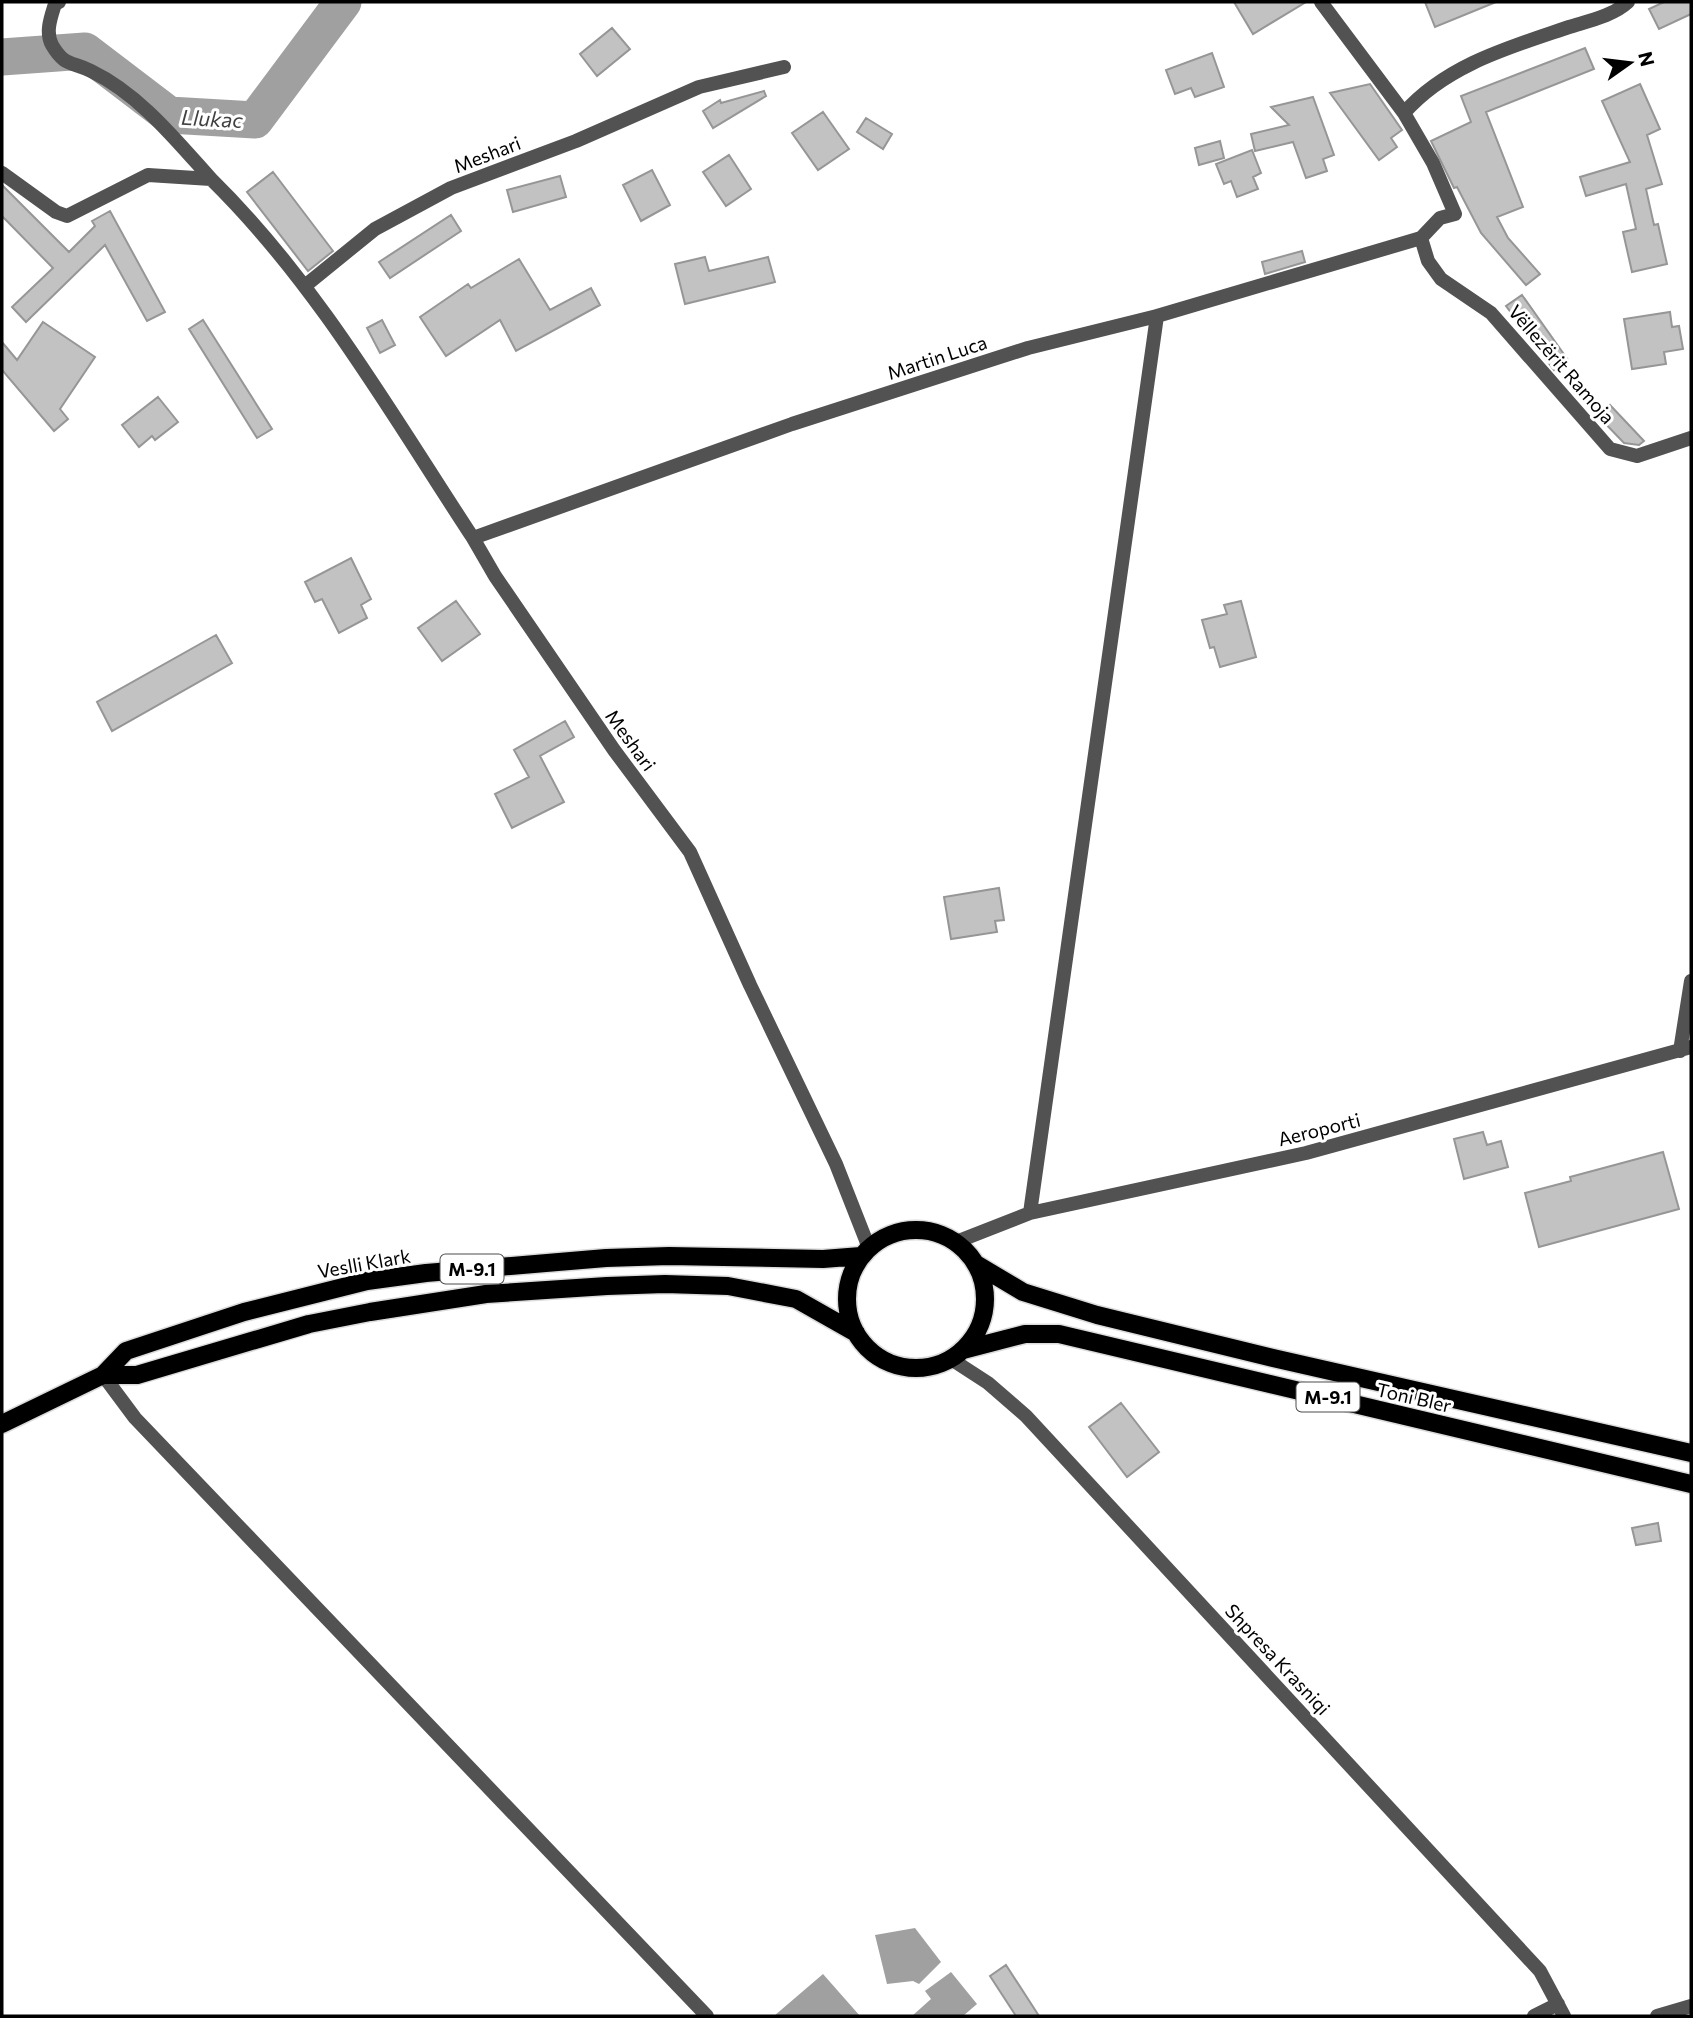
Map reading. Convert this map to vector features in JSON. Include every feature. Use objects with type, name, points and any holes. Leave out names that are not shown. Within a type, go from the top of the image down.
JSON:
[{"type":"main road","name":"M-9.1","points":[[856,1333],[877,1356],[906,1367],[921,1368],[937,1365],[957,1355],[974,1338],[985,1309],[985,1294],[976,1265],[956,1241],[927,1230],[911,1229],[889,1236],[865,1252]]},
{"type":"main road","points":[[856,1333],[847,1304],[848,1288],[865,1252]]},
{"type":"main road","name":"Veslli Klark","points":[[2,1424],[103,1375],[126,1352],[244,1312],[367,1281],[426,1273],[606,1258],[669,1256],[823,1259],[865,1252]]},
{"type":"main road","name":"Toni Bler","points":[[976,1265],[1023,1292],[1097,1315],[1691,1453]]},
{"type":"main road","name":"Veslli Klark","points":[[103,1375],[137,1375],[297,1328],[370,1312],[486,1294],[607,1286],[728,1286],[796,1299],[856,1333]]},
{"type":"main road","name":"Toni Bler","points":[[957,1355],[1025,1334],[1059,1334],[1691,1484]]},
{"type":"street","name":"Meshari","points":[[58,2],[48,24],[50,42],[64,62],[91,71],[122,91],[158,121],[250,218],[306,285],[473,538],[495,576],[614,750],[690,852],[836,1164],[865,1252]]},
{"type":"street","points":[[1321,2],[1404,113],[1433,163],[1455,214],[1440,218],[1421,238]]},
{"type":"street","points":[[1404,113],[1435,83],[1453,73],[1505,48],[1603,16],[1628,2]]},
{"type":"street","name":"Meshari","points":[[306,285],[375,229],[451,188],[576,141],[699,87],[784,67]]},
{"type":"street","points":[[2,173],[56,212],[67,216],[148,175],[211,179]]},
{"type":"street","name":"Martin Luca","points":[[473,538],[792,424],[1028,348],[1157,316],[1421,238]]},
{"type":"street","name":"Vëllezërit Ramoja","points":[[1421,238],[1427,261],[1441,279],[1491,313],[1610,449],[1637,456],[1662,450],[1691,438]]},
{"type":"street","points":[[1030,1213],[1157,316]]},
{"type":"street","points":[[1685,1049],[1691,981]]},
{"type":"street","name":"Aeroporti","points":[[956,1241],[1030,1213],[1306,1153],[1685,1049]]},
{"type":"street","name":"Shpresa Krasniqi","points":[[957,1355],[1026,1416],[1540,1970],[1561,2010],[1534,2016]]},
{"type":"street","points":[[103,1375],[135,1418],[707,2016]]},
{"type":"street","points":[[1657,2016],[1691,2006]]},
{"type":"shaded area","points":[[915,1928],[941,1962],[919,1984],[913,1981],[887,1984],[875,1935]]},
{"type":"shaded area","points":[[951,1972],[977,2004],[963,2016],[912,2016],[931,1999],[925,1991]]},
{"type":"shaded area","points":[[823,1974],[860,2016],[774,2016]]},
{"type":"building","points":[[1234,2],[1306,2],[1253,34]]},
{"type":"building","points":[[1425,2],[1496,2],[1435,27]]},
{"type":"building","points":[[1664,2],[1691,2],[1691,14],[1659,29],[1649,9]]},
{"type":"building","points":[[612,28],[630,49],[597,76],[580,54]]},
{"type":"building","points":[[1585,48],[1594,69],[1486,112],[1523,207],[1497,217],[1508,238],[1540,274],[1526,285],[1481,233],[1457,187],[1454,188],[1431,141],[1471,122],[1461,96]]},
{"type":"building","points":[[1212,53],[1224,87],[1195,97],[1191,88],[1175,94],[1166,70]]},
{"type":"building","points":[[1370,84],[1402,130],[1391,138],[1397,147],[1379,160],[1330,93]]},
{"type":"building","points":[[1640,84],[1660,129],[1647,135],[1662,184],[1646,189],[1654,225],[1658,224],[1667,264],[1632,272],[1623,232],[1636,229],[1626,184],[1586,196],[1580,177],[1630,162],[1602,101]]},
{"type":"building","points":[[764,91],[766,96],[713,128],[703,111],[720,100],[721,103]]},
{"type":"building","points":[[1313,97],[1334,155],[1323,159],[1327,171],[1306,178],[1293,142],[1255,151],[1251,134],[1289,125],[1271,107]]},
{"type":"building","points":[[823,112],[849,149],[818,170],[792,133]]},
{"type":"building","points":[[866,118],[892,134],[883,149],[857,132]]},
{"type":"building","points":[[1220,141],[1224,158],[1199,165],[1195,148]]},
{"type":"building","points":[[1252,150],[1261,173],[1253,177],[1258,189],[1237,197],[1231,181],[1224,184],[1216,164]]},
{"type":"building","points":[[729,155],[751,189],[726,206],[703,172]]},
{"type":"building","points":[[652,170],[670,205],[641,221],[623,185]]},
{"type":"building","points":[[273,172],[333,251],[308,271],[247,192]]},
{"type":"building","points":[[560,176],[566,197],[513,212],[507,190]]},
{"type":"building","points":[[2,185],[69,252],[95,226],[92,221],[110,211],[165,312],[147,321],[105,245],[26,322],[12,307],[53,268],[2,216]]},
{"type":"building","points":[[451,215],[461,231],[390,278],[379,262]]},
{"type":"building","points":[[1302,251],[1305,262],[1265,274],[1262,262]]},
{"type":"building","points":[[705,257],[709,271],[768,257],[775,282],[685,304],[675,264]]},
{"type":"building","points":[[519,259],[550,310],[591,288],[600,305],[516,351],[500,320],[446,356],[420,317],[468,284],[471,288]]},
{"type":"building","points":[[1522,295],[1568,360],[1554,370],[1506,306]]},
{"type":"building","points":[[1670,312],[1672,327],[1679,326],[1683,349],[1664,352],[1666,364],[1632,369],[1624,319]]},
{"type":"building","points":[[203,320],[272,429],[257,438],[189,329]]},
{"type":"building","points":[[382,320],[395,345],[380,353],[367,328]]},
{"type":"building","points":[[43,322],[95,357],[60,409],[68,419],[54,431],[2,370],[2,342],[17,360]]},
{"type":"building","points":[[158,397],[178,422],[155,440],[152,436],[139,447],[122,425]]},
{"type":"building","points":[[1610,405],[1644,441],[1639,445],[1624,443],[1599,417]]},
{"type":"building","points":[[351,558],[371,599],[361,605],[367,618],[339,633],[322,599],[315,602],[305,582]]},
{"type":"building","points":[[456,601],[480,634],[442,661],[418,628]]},
{"type":"building","points":[[1241,601],[1256,657],[1220,667],[1214,647],[1210,648],[1202,620],[1227,614],[1224,605]]},
{"type":"building","points":[[216,635],[232,663],[112,731],[97,702]]},
{"type":"building","points":[[565,721],[574,737],[540,756],[564,802],[512,828],[495,794],[529,777],[514,750]]},
{"type":"building","points":[[999,888],[1004,920],[995,921],[997,932],[951,939],[944,897]]},
{"type":"building","points":[[1483,1132],[1487,1145],[1501,1141],[1508,1167],[1464,1179],[1454,1139]]},
{"type":"building","points":[[1663,1152],[1679,1209],[1539,1247],[1525,1193],[1571,1181],[1570,1177]]},
{"type":"building","points":[[1121,1403],[1159,1452],[1127,1477],[1089,1427]]},
{"type":"building","points":[[1658,1523],[1661,1541],[1636,1545],[1632,1528]]},
{"type":"building","points":[[1006,1965],[1039,2016],[1016,2016],[990,1976]]},
{"type":"waterway","name":"Llukac","points":[[2,57],[85,51],[169,115],[255,120],[343,2]]}]
